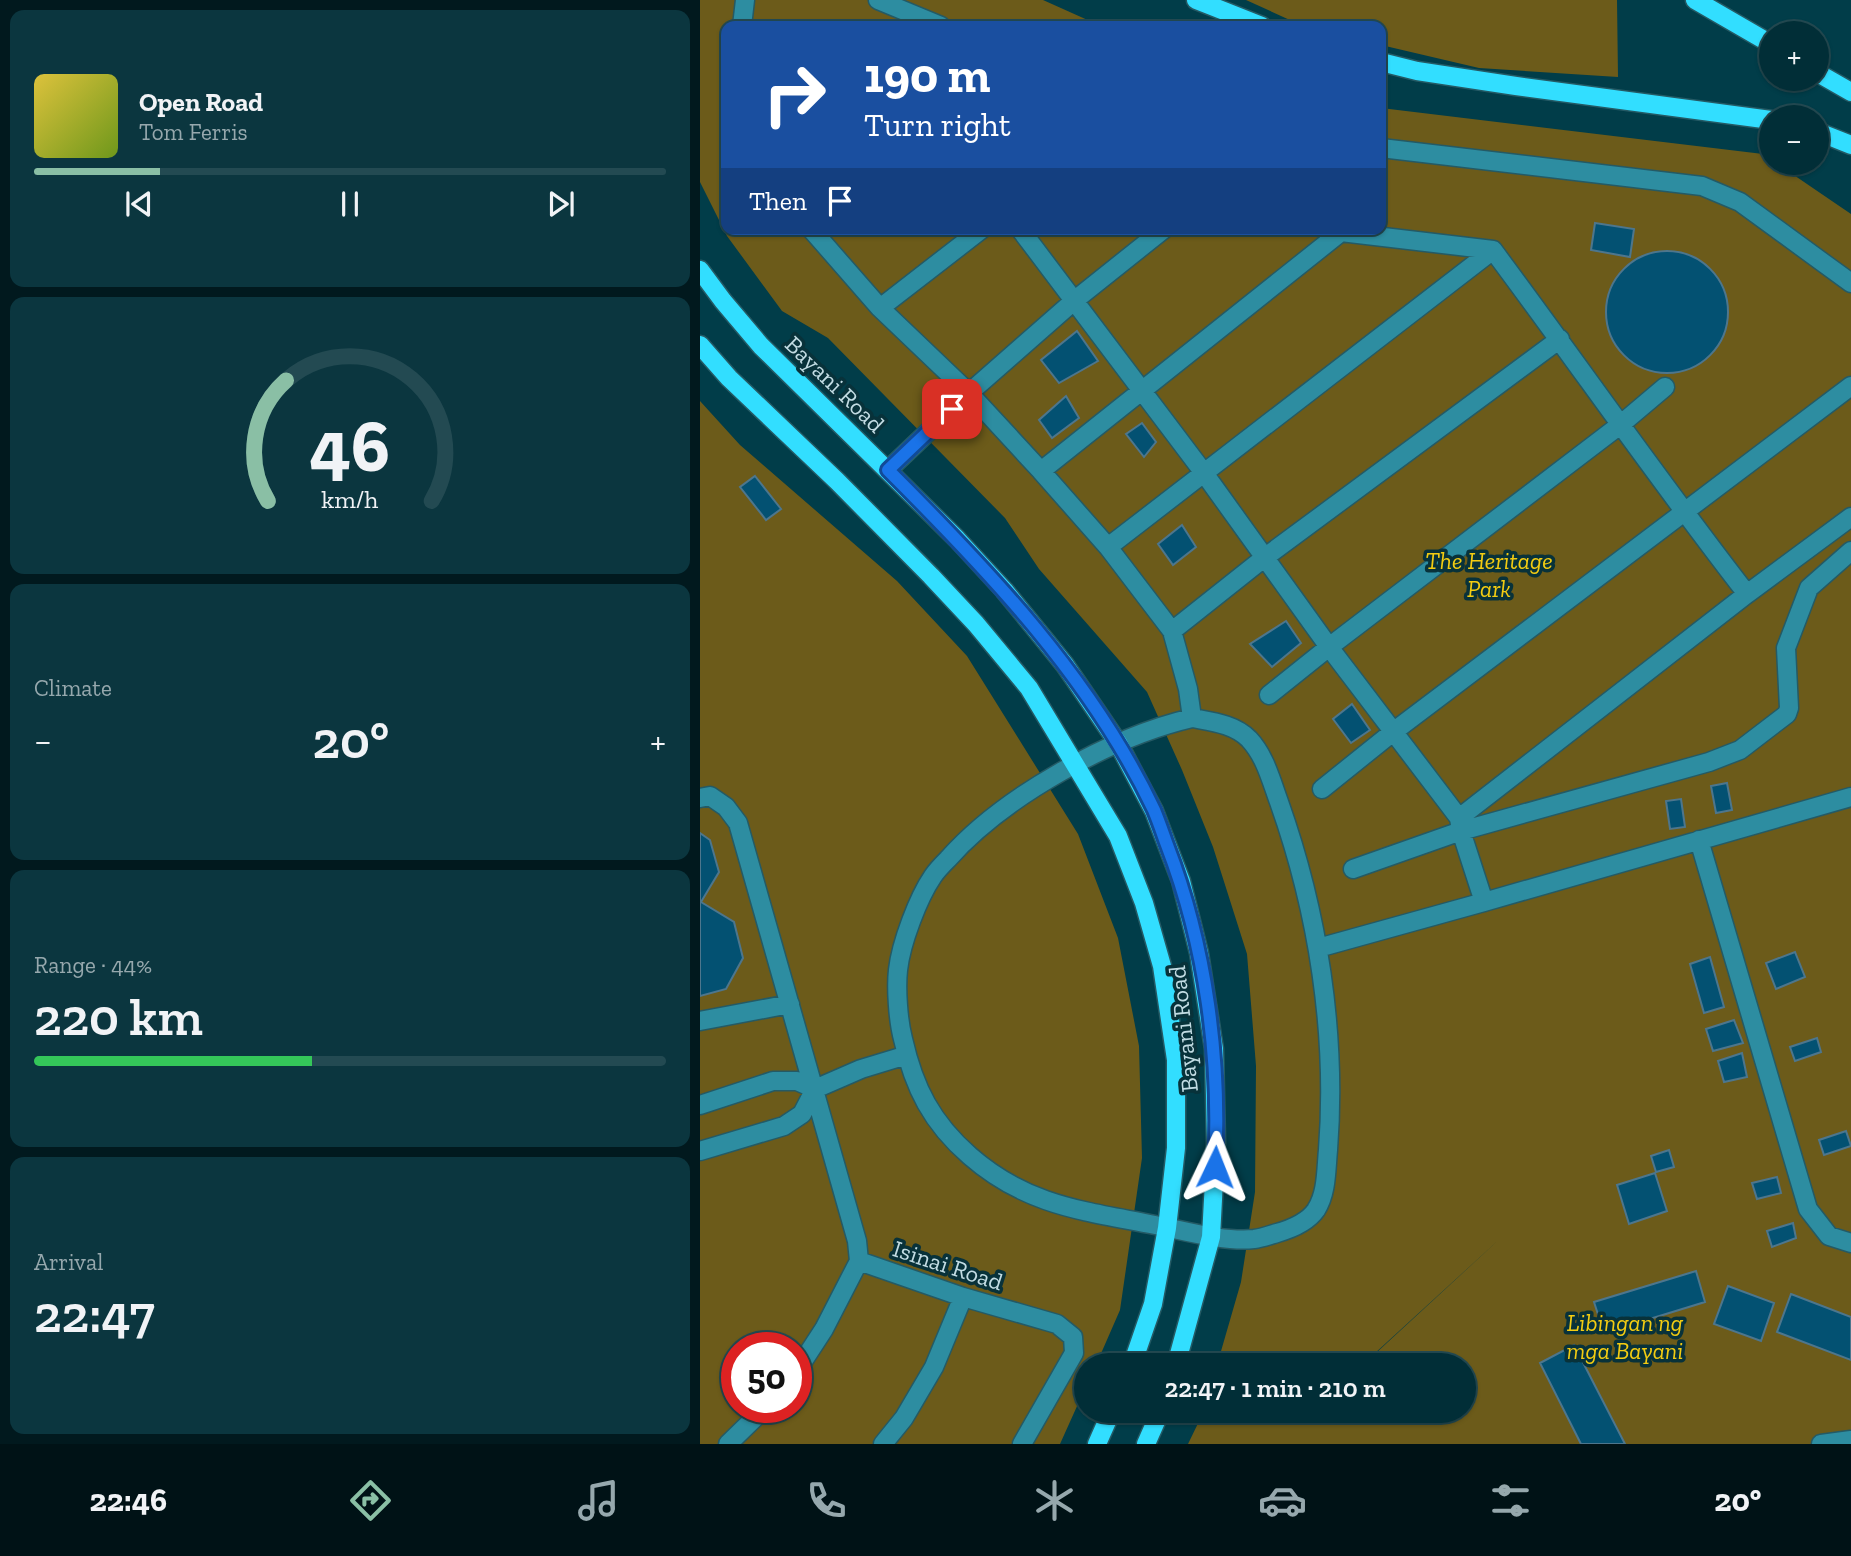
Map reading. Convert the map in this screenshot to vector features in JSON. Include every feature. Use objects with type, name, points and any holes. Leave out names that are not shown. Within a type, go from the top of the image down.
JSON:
[{"type":"main road","points":[[1196,0],[1249,21]]},
{"type":"main road","points":[[1695,0],[1759,37]]},
{"type":"main road","points":[[1386,63],[1417,71],[1516,86],[1759,118]]},
{"type":"main road","points":[[1829,79],[1851,92]]},
{"type":"main road","points":[[1829,136],[1851,145]]},
{"type":"main road","name":"Bayani Road","points":[[700,270],[761,346],[957,539],[1004,590],[1065,665],[1118,743],[1154,811],[1181,881],[1199,953],[1214,1049],[1216,1143],[1211,1237],[1180,1353]]},
{"type":"main road","name":"Bayani Road","points":[[700,345],[729,378],[837,481],[975,624],[1029,688],[1118,836],[1144,903],[1162,966],[1176,1060],[1176,1148],[1167,1227],[1153,1304],[1136,1353]]},
{"type":"main road","points":[[1097,1444],[1106,1423]]},
{"type":"main road","points":[[1146,1444],[1155,1423]]},
{"type":"street","points":[[745,0],[747,21]]},
{"type":"street","points":[[878,0],[929,21]]},
{"type":"street","points":[[1386,149],[1702,186],[1740,202],[1851,282]]},
{"type":"street","points":[[818,235],[880,307],[969,393],[1108,547],[1172,631],[1188,689],[1192,718]]},
{"type":"street","points":[[880,307],[974,235]]},
{"type":"street","points":[[1025,235],[1205,473],[1264,558],[1460,824],[1484,902]]},
{"type":"street","points":[[888,470],[969,393],[1074,300],[1156,235]]},
{"type":"street","points":[[1041,471],[1330,235]]},
{"type":"street","points":[[1368,235],[1493,250],[1683,512],[1747,594]]},
{"type":"street","points":[[1108,547],[1493,250]]},
{"type":"street","points":[[1172,631],[1264,558],[1560,339]]},
{"type":"street","points":[[1322,789],[1393,732],[1851,386]]},
{"type":"street","points":[[1269,695],[1620,425],[1665,387]]},
{"type":"street","points":[[1460,824],[1747,594],[1851,517]]},
{"type":"street","points":[[1353,869],[1460,824],[1709,762],[1740,750],[1787,714],[1786,648],[1809,588],[1845,556],[1826,536]]},
{"type":"street","points":[[1192,718],[1227,724],[1248,738],[1263,759],[1292,838],[1318,947],[1328,1025],[1330,1128],[1325,1187],[1315,1211],[1294,1228],[1254,1239],[1211,1237],[1073,1209],[1026,1194],[988,1172],[951,1140],[924,1102],[906,1055],[899,1024],[898,970],[912,918],[933,876],[965,839],[996,814],[1045,781],[1118,743],[1192,718]]},
{"type":"street","name":"Isinai Road","points":[[700,799],[710,796],[726,807],[738,823],[857,1241],[859,1261],[963,1297],[1058,1324],[1073,1337],[1074,1353],[1023,1444]]},
{"type":"street","points":[[1318,947],[1851,797]]},
{"type":"street","points":[[1699,840],[1808,1209],[1829,1236],[1851,1243]]},
{"type":"street","points":[[700,1021],[790,1004]]},
{"type":"street","points":[[700,1151],[785,1126],[802,1114],[814,1089],[861,1069],[906,1055]]},
{"type":"street","points":[[700,1105],[773,1081],[797,1081],[814,1089]]},
{"type":"street","points":[[812,1347],[859,1261]]},
{"type":"street","points":[[883,1444],[904,1418],[934,1367],[963,1297]]},
{"type":"street","points":[[728,1444],[750,1423]]},
{"type":"street","points":[[1821,1444],[1851,1440]]},
{"type":"green space","name":"The Heritage Park","points":[[700,0],[1043,0],[1090,21],[721,21],[721,224],[700,182]]},
{"type":"green space","points":[[1246,0],[1617,0],[1618,77],[1479,68],[1386,46],[1386,21],[1292,21]]},
{"type":"green space","name":"The Heritage Park","points":[[1386,109],[1759,154],[1759,175],[1794,175],[1851,214],[1851,1444],[1188,1444],[1198,1423],[1476,1423],[1476,1353],[1376,1353],[1504,1235],[1375,1353],[1220,1353],[1241,1282],[1255,1192],[1256,1066],[1247,954],[1213,847],[1182,770],[1147,692],[1039,569],[1005,518],[828,338],[782,311],[726,235],[1386,235]]},
{"type":"green space","points":[[700,401],[740,445],[897,581],[967,656],[1078,834],[1118,938],[1139,1046],[1142,1158],[1120,1310],[1101,1353],[1074,1353],[1074,1413],[1060,1444],[700,1444]]},
{"type":"building","points":[[1595,223],[1634,229],[1630,257],[1591,250]]},
{"type":"building","points":[[1667,251],[1690,256],[1710,269],[1723,289],[1728,312],[1723,335],[1710,355],[1690,368],[1667,373],[1644,368],[1624,355],[1611,335],[1606,312],[1611,289],[1624,269],[1644,256]]},
{"type":"building","points":[[1077,331],[1098,361],[1059,383],[1041,360]]},
{"type":"building","points":[[1066,396],[1079,418],[1052,438],[1039,420]]},
{"type":"building","points":[[1142,423],[1156,442],[1144,457],[1126,434]]},
{"type":"building","points":[[755,476],[781,509],[766,520],[740,487]]},
{"type":"building","points":[[1182,525],[1196,547],[1173,565],[1158,544]]},
{"type":"building","points":[[1286,621],[1301,643],[1272,667],[1250,644]]},
{"type":"building","points":[[1352,704],[1370,730],[1351,743],[1333,719]]},
{"type":"building","points":[[1727,783],[1732,810],[1716,813],[1711,786]]},
{"type":"building","points":[[1681,799],[1685,827],[1670,829],[1666,801]]},
{"type":"building","points":[[700,833],[710,840],[719,872],[701,902],[734,922],[743,958],[726,989],[700,996]]},
{"type":"building","points":[[1795,952],[1805,977],[1776,989],[1766,963]]},
{"type":"building","points":[[1710,957],[1724,1007],[1704,1013],[1690,964]]},
{"type":"building","points":[[1734,1020],[1743,1043],[1713,1051],[1706,1029]]},
{"type":"building","points":[[1817,1038],[1821,1052],[1795,1061],[1790,1047]]},
{"type":"building","points":[[1742,1053],[1747,1077],[1724,1082],[1718,1061]]},
{"type":"building","points":[[1846,1131],[1851,1146],[1824,1155],[1819,1140]]},
{"type":"building","points":[[1669,1150],[1674,1167],[1656,1172],[1651,1156]]},
{"type":"building","points":[[1655,1173],[1667,1211],[1629,1224],[1617,1185]]},
{"type":"building","points":[[1777,1177],[1781,1193],[1757,1199],[1752,1183]]},
{"type":"building","points":[[1793,1223],[1796,1238],[1772,1247],[1767,1231]]},
{"type":"building","points":[[1696,1271],[1705,1302],[1604,1333],[1594,1302]]},
{"type":"building","points":[[1728,1286],[1774,1303],[1761,1341],[1714,1324]]},
{"type":"building","points":[[1791,1294],[1851,1317],[1851,1360],[1777,1332]]},
{"type":"building","points":[[1574,1345],[1625,1444],[1581,1444],[1540,1363]]},
{"type":"route","points":[[952,409],[888,470],[1004,590],[1065,665],[1118,743],[1154,811],[1181,881],[1199,953],[1214,1049],[1215,1167]]},
{"type":"park label","name":"Libingan ng mga Bayani","points":[[1625,1336]]}]
